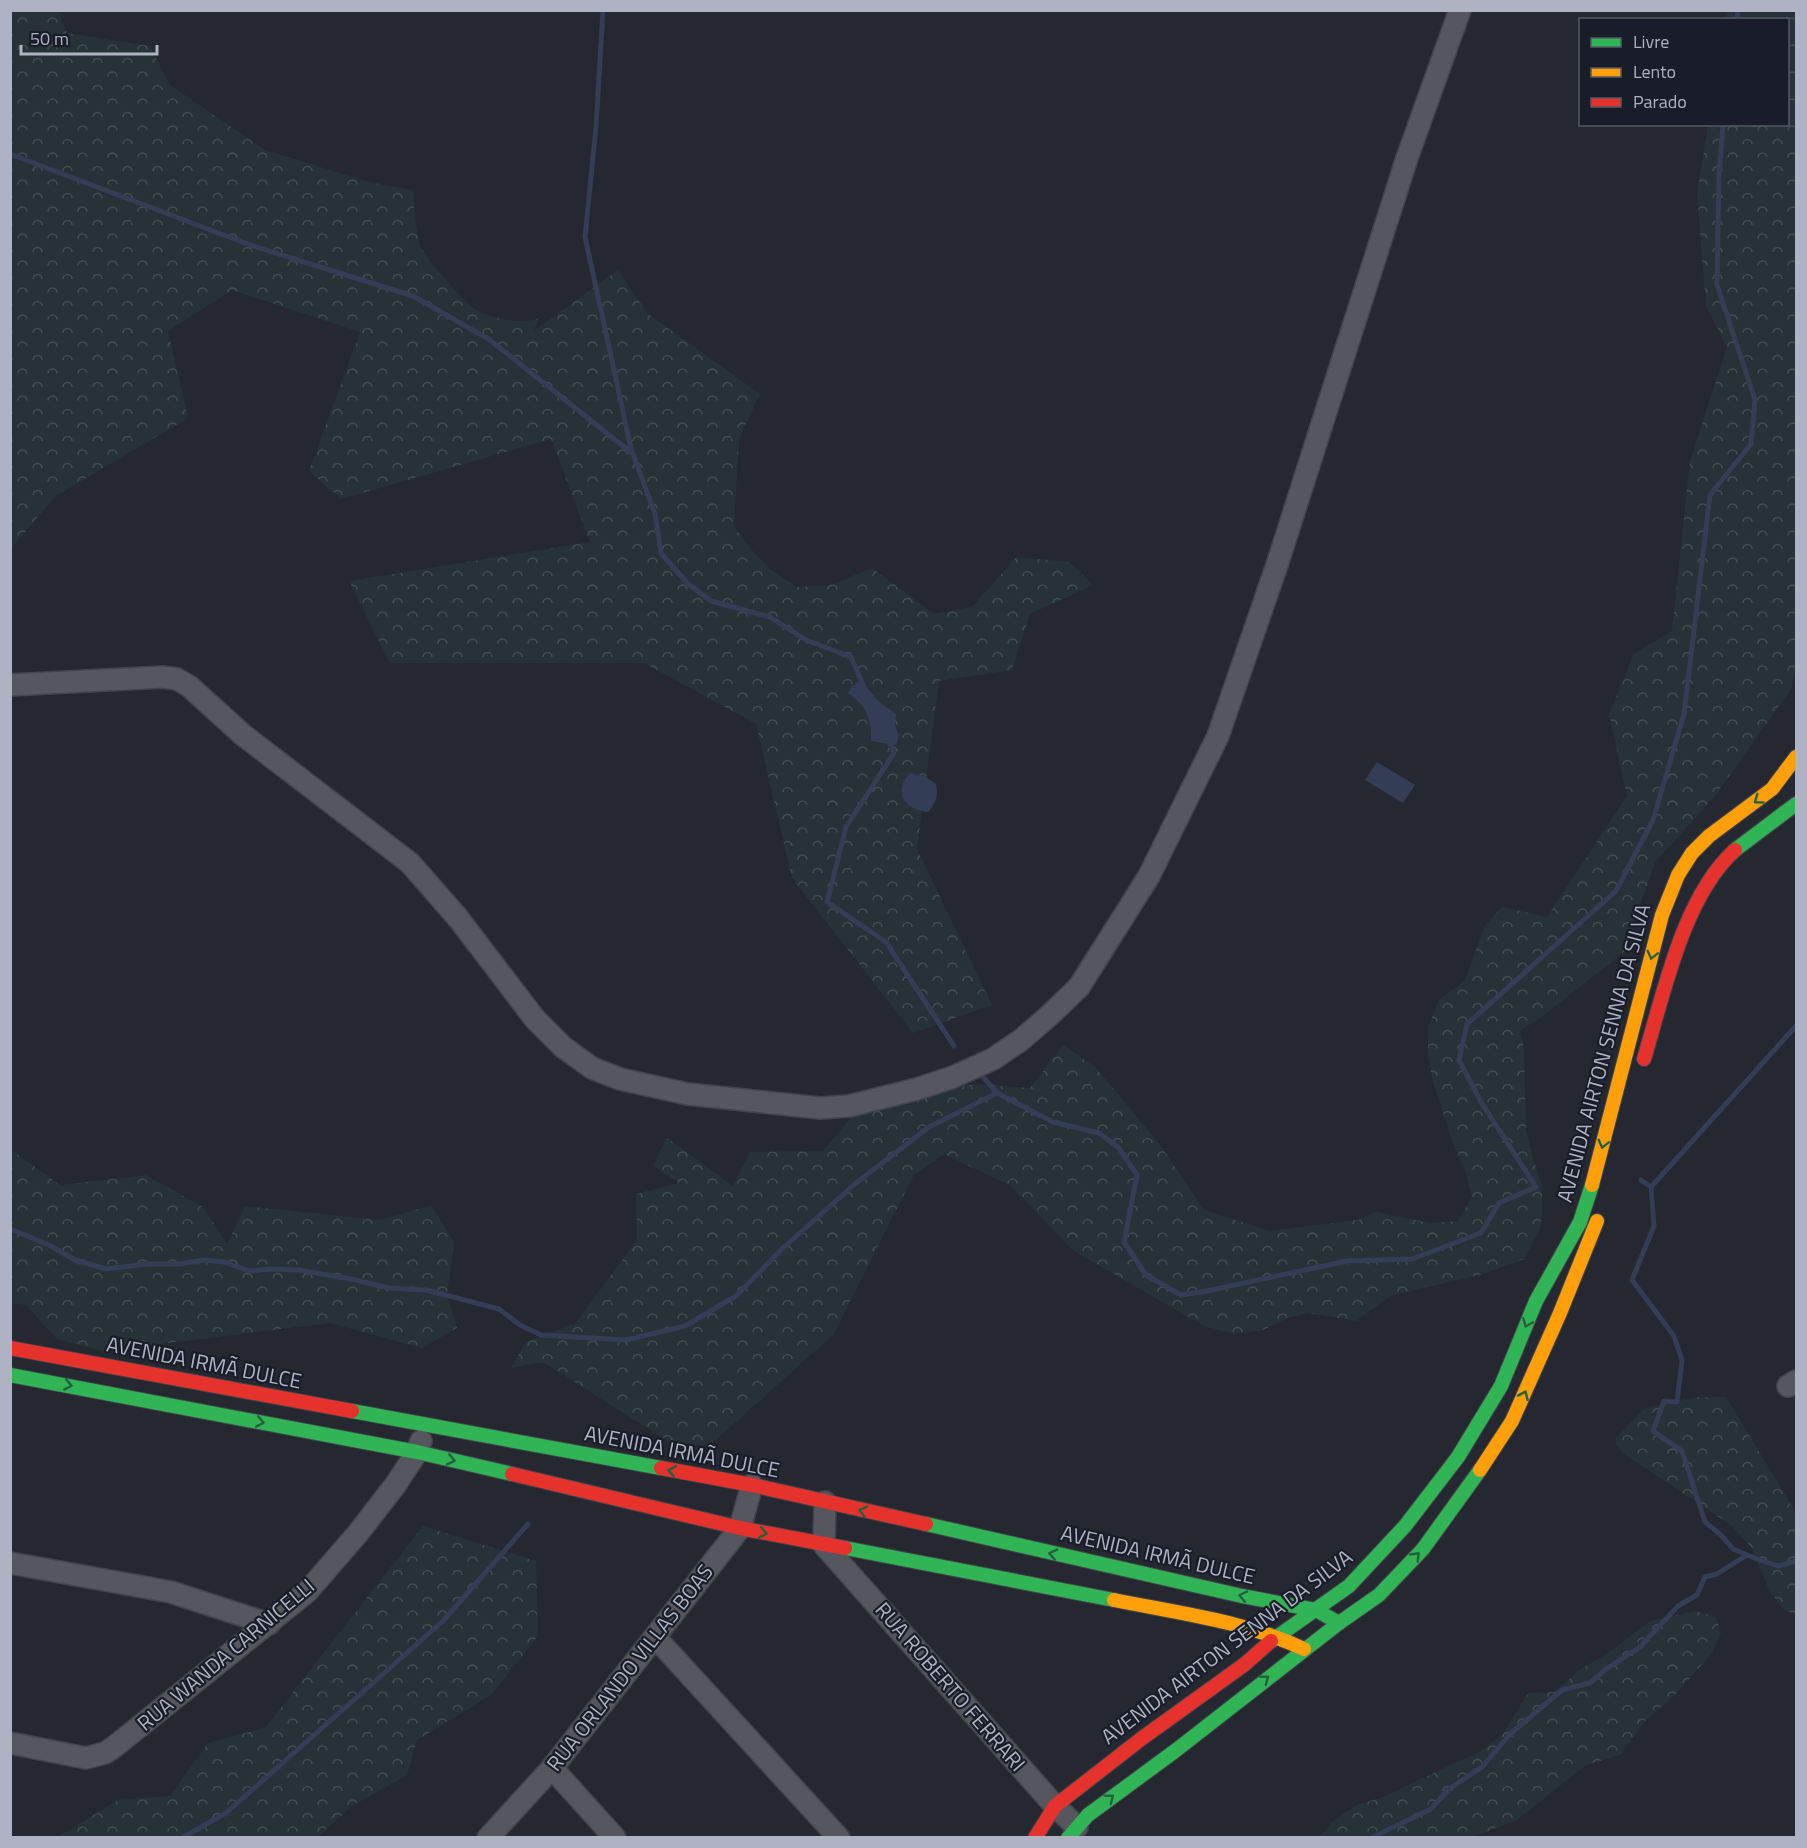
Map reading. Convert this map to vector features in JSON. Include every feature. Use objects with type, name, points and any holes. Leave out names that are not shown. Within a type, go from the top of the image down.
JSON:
[{"type":"street","points":[[10,685],[163,677],[177,679],[189,686],[243,735],[410,863],[458,918],[535,1019],[563,1047],[592,1068],[620,1079],[688,1094],[820,1108],[849,1106],[917,1089],[953,1077],[993,1059],[1021,1040],[1079,987],[1149,876],[1218,736],[1281,554],[1407,158],[1460,10]]},
{"type":"street","name":"AVENIDA AIRTON SENNA DA SILVA","points":[[1035,1838],[1055,1806],[1141,1739],[1245,1664],[1277,1636],[1349,1586],[1406,1526],[1458,1457],[1501,1386],[1536,1302],[1580,1222],[1596,1173],[1662,915],[1676,879],[1691,854],[1708,837],[1769,792],[1797,757]]},
{"type":"street","name":"AVENIDA AIRTON SENNA DA SILVA","points":[[1641,1069],[1683,929],[1703,888],[1727,856],[1780,819],[1797,804]]},
{"type":"street","points":[[1658,932],[1681,937]]},
{"type":"street","name":"AVENIDA AIRTON SENNA DA SILVA","points":[[1072,1832],[1088,1815],[1379,1594],[1423,1549],[1467,1489],[1512,1421],[1560,1313],[1602,1209]]},
{"type":"street","points":[[1536,1302],[1560,1313]]},
{"type":"street","name":"AVENIDA IRMÃ DULCE","points":[[10,1348],[752,1485],[1242,1596],[1316,1610],[1339,1623]]},
{"type":"street","points":[[10,1374],[417,1452],[740,1528],[1215,1620],[1277,1636],[1304,1650]]},
{"type":"street","name":"RUA WANDA CARNICELLI","points":[[10,1743],[86,1758],[114,1748],[307,1592],[352,1541],[396,1484],[417,1452],[427,1425]]},
{"type":"street","name":"RUA ORLANDO VILLAS BOAS","points":[[488,1838],[552,1768],[740,1528],[752,1485]]},
{"type":"street","points":[[824,1545],[825,1502]]},
{"type":"street","name":"RUA ROBERTO FERRARI","points":[[824,1545],[1055,1806],[1072,1832]]},
{"type":"street","points":[[10,1563],[171,1592],[269,1624]]},
{"type":"street","points":[[655,1637],[839,1838]]},
{"type":"street","points":[[552,1768],[615,1838]]},
{"type":"green space","points":[[59,10],[67,33],[150,46],[170,85],[265,150],[369,182],[413,190],[417,233],[423,251],[464,300],[478,311],[492,317],[518,321],[534,320],[540,317],[534,331],[618,270],[647,313],[760,394],[739,439],[734,526],[771,570],[797,587],[831,585],[872,568],[934,614],[972,607],[1016,557],[1069,562],[1093,585],[1030,614],[1012,670],[939,681],[917,849],[992,1005],[913,1033],[792,878],[756,724],[644,663],[390,663],[349,581],[590,542],[551,439],[341,499],[309,471],[360,332],[232,290],[168,331],[188,418],[56,496],[11,548],[11,11]]},
{"type":"green space","points":[[1726,11],[1796,11],[1796,666],[1791,689],[1715,796],[1655,862],[1624,952],[1548,1012],[1520,1031],[1524,1047],[1526,1130],[1542,1185],[1540,1229],[1524,1259],[1483,1274],[1390,1296],[1356,1321],[1309,1313],[1287,1318],[1263,1330],[1235,1334],[1204,1326],[1074,1251],[1011,1186],[944,1154],[914,1175],[833,1335],[709,1446],[671,1443],[543,1362],[511,1368],[526,1342],[575,1324],[637,1240],[636,1194],[679,1183],[653,1166],[667,1138],[733,1186],[750,1152],[823,1151],[856,1112],[973,1084],[1030,1088],[1063,1045],[1095,1067],[1159,1143],[1204,1210],[1270,1231],[1358,1220],[1376,1212],[1431,1223],[1458,1221],[1472,1197],[1465,1170],[1453,1143],[1433,1082],[1428,1055],[1428,1027],[1439,1000],[1465,981],[1484,927],[1502,907],[1547,917],[1627,796],[1609,714],[1634,654],[1672,631],[1690,461],[1727,347],[1706,306],[1697,194],[1708,126],[1789,126],[1789,18],[1725,18]]},
{"type":"green space","points":[[10,1149],[60,1185],[146,1175],[203,1207],[227,1244],[245,1206],[381,1220],[431,1205],[454,1242],[447,1294],[457,1328],[422,1348],[330,1323],[103,1351],[57,1339],[26,1305],[11,1303]]},
{"type":"green space","points":[[1697,1397],[1726,1397],[1796,1513],[1796,1614],[1786,1611],[1770,1592],[1752,1548],[1731,1525],[1624,1454],[1616,1444],[1616,1438],[1645,1408]]},
{"type":"green space","points":[[423,1526],[536,1561],[538,1636],[491,1695],[417,1740],[407,1775],[352,1806],[318,1837],[58,1837],[118,1800],[170,1796],[208,1743],[265,1728]]},
{"type":"green space","points":[[1696,1611],[1716,1617],[1721,1633],[1712,1653],[1676,1694],[1647,1719],[1620,1755],[1586,1765],[1517,1820],[1473,1837],[1320,1837],[1332,1822],[1357,1805],[1383,1797],[1475,1755],[1502,1735],[1528,1693],[1554,1692],[1581,1669],[1607,1654],[1650,1621]]},
{"type":"water","points":[[861,680],[878,701],[896,714],[895,725],[899,736],[896,745],[871,741],[867,714],[860,703],[848,693],[852,686]]},
{"type":"water","points":[[1377,762],[1415,785],[1403,803],[1365,780]]},
{"type":"water","points":[[910,773],[924,776],[936,784],[936,799],[928,812],[913,808],[904,799],[902,787]]},
{"type":"waterway","points":[[603,10],[596,127],[585,237],[632,453]]},
{"type":"waterway","points":[[1737,18],[1738,10]]},
{"type":"waterway","points":[[984,1078],[997,1093],[1053,1122],[1099,1133],[1119,1148],[1137,1175],[1124,1242],[1146,1275],[1181,1295],[1347,1261],[1412,1259],[1481,1233],[1499,1203],[1536,1187],[1481,1102],[1459,1060],[1467,1024],[1616,891],[1653,820],[1684,714],[1710,495],[1751,444],[1755,400],[1717,285],[1719,176],[1723,126]]},
{"type":"waterway","points":[[10,154],[250,245],[413,296],[490,340],[633,454],[655,514],[661,553],[687,583],[711,601],[770,617],[806,640],[851,657],[863,685]]},
{"type":"waterway","points":[[888,740],[894,753],[846,827],[827,902],[886,942],[954,1046]]},
{"type":"waterway","points":[[1651,1187],[1796,1026]]},
{"type":"waterway","points":[[10,1229],[49,1245],[75,1260],[106,1269],[204,1260],[224,1262],[250,1271],[298,1270],[389,1288],[426,1290],[499,1309],[520,1325],[541,1335],[626,1340],[685,1326],[736,1296],[783,1248],[856,1183],[929,1127],[997,1093]]},
{"type":"waterway","points":[[1641,1180],[1651,1187],[1654,1226],[1632,1280],[1674,1336],[1682,1360],[1677,1402],[1664,1401],[1653,1431],[1682,1451],[1705,1522],[1733,1549],[1778,1566],[1796,1561]]},
{"type":"waterway","points":[[182,1838],[226,1813],[443,1621],[528,1524]]},
{"type":"waterway","points":[[1371,1838],[1431,1809],[1449,1789],[1482,1767],[1510,1734],[1562,1690],[1590,1683],[1606,1669],[1640,1647],[1678,1606],[1697,1595],[1705,1577],[1717,1574],[1747,1555]]},
{"type":"traffic: fast","points":[[1735,850],[1796,804]]},
{"type":"traffic: fast","points":[[1271,1641],[1349,1586],[1405,1526],[1458,1457],[1501,1386],[1536,1301],[1580,1222],[1592,1185]]},
{"type":"traffic: fast","points":[[10,1375],[417,1452],[512,1474]]},
{"type":"traffic: fast","points":[[352,1411],[661,1468]]},
{"type":"traffic: fast","points":[[1068,1838],[1088,1815],[1379,1595],[1423,1549],[1480,1470]]},
{"type":"traffic: fast","points":[[926,1524],[1242,1596],[1316,1610],[1339,1623]]},
{"type":"traffic: fast","points":[[845,1548],[1114,1600]]},
{"type":"traffic: slow","points":[[1592,1185],[1662,915],[1678,875],[1692,853],[1709,836],[1772,789],[1796,757]]},
{"type":"traffic: slow","points":[[1480,1470],[1512,1421],[1560,1313],[1597,1221]]},
{"type":"traffic: slow","points":[[1114,1600],[1235,1625],[1282,1639],[1304,1649]]},
{"type":"traffic: jam","points":[[1644,1059],[1668,976],[1689,919],[1717,870],[1735,850]]},
{"type":"traffic: jam","points":[[10,1348],[352,1411]]},
{"type":"traffic: jam","points":[[661,1468],[752,1485],[926,1524]]},
{"type":"traffic: jam","points":[[512,1474],[740,1528],[845,1548]]},
{"type":"traffic: jam","points":[[1035,1838],[1055,1806],[1141,1739],[1245,1664],[1271,1641]]}]
